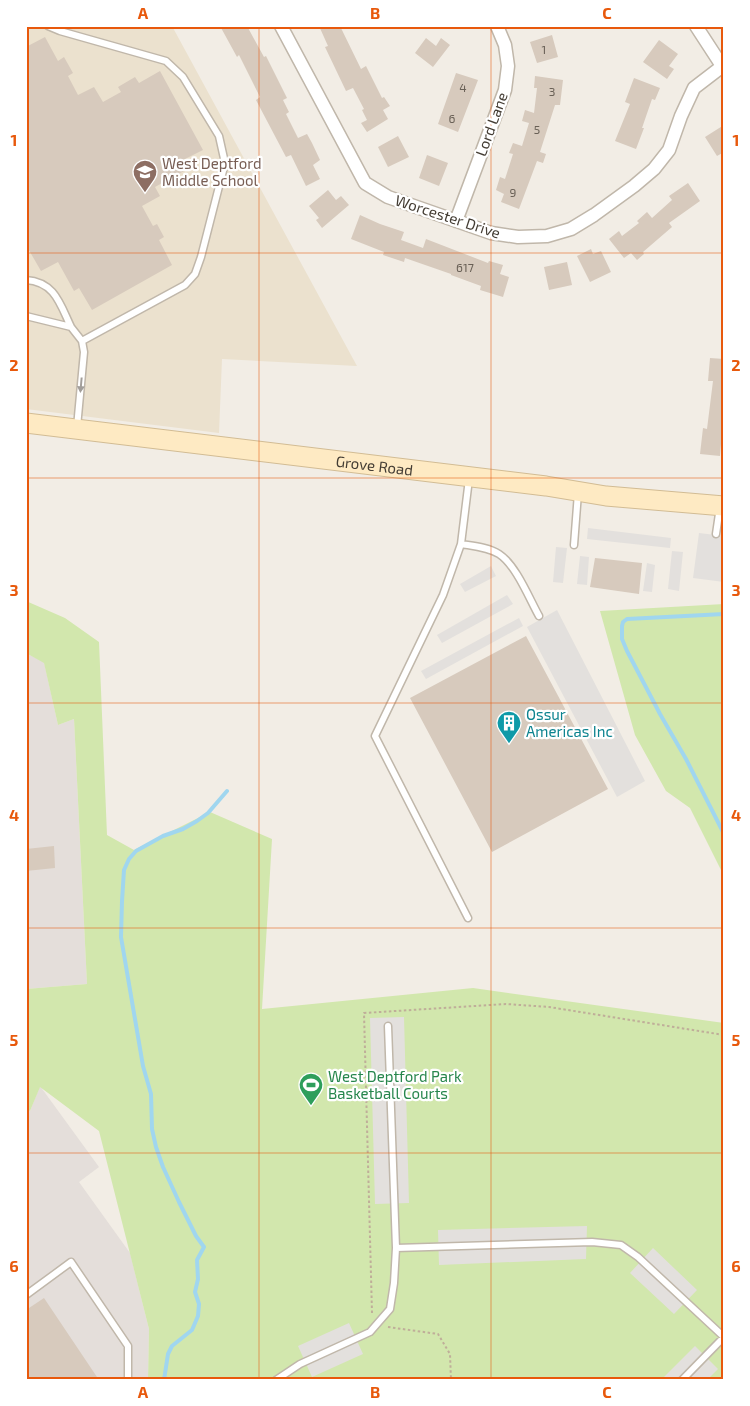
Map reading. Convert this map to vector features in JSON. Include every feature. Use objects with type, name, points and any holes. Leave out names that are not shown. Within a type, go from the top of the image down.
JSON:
[{"type":"main road","name":"Grove Road","points":[[26,423],[546,486],[606,496],[722,506]]},
{"type":"street","name":"Worcester Drive","points":[[281,26],[366,183],[388,197],[491,233],[518,237],[546,236],[571,229],[634,186],[654,169],[669,150],[681,116],[694,88],[723,67]]},
{"type":"street","name":"Lord Lane","points":[[456,221],[504,90],[508,66],[505,46],[497,26]]},
{"type":"street","points":[[696,26],[723,67]]},
{"type":"lane","points":[[48,26],[166,61],[183,77],[219,136],[225,163],[195,274],[185,285],[82,341]]},
{"type":"lane","points":[[26,280],[41,283],[49,288],[56,296],[71,327],[82,341],[84,352],[77,429]]},
{"type":"lane","points":[[26,316],[71,327]]},
{"type":"lane","points":[[468,918],[375,736],[443,595],[461,544],[470,477]]},
{"type":"lane","points":[[574,545],[578,492]]},
{"type":"lane","points":[[716,534],[722,506]]},
{"type":"lane","points":[[461,544],[484,548],[498,554],[510,564],[539,616]]},
{"type":"lane","points":[[276,1380],[300,1364],[370,1332],[390,1309],[396,1248],[388,1026]]},
{"type":"lane","points":[[396,1248],[592,1242],[621,1245],[638,1257],[724,1337],[682,1380]]},
{"type":"lane","points":[[26,1295],[71,1262],[128,1346],[128,1380]]},
{"type":"path","points":[[372,1313],[364,1013],[506,1004],[549,1007],[724,1035]]},
{"type":"path","points":[[388,1328],[438,1334],[450,1354],[451,1380]]},
{"type":"shaded area","name":"West Deptford Middle School","points":[[26,26],[172,26],[357,366],[222,359],[219,433],[26,409]]},
{"type":"shaded area","points":[[588,528],[671,538],[670,548],[587,539]]},
{"type":"shaded area","points":[[699,533],[724,536],[724,582],[693,578]]},
{"type":"shaded area","points":[[556,547],[567,548],[563,583],[553,582]]},
{"type":"shaded area","points":[[672,551],[683,552],[679,591],[668,589]]},
{"type":"shaded area","points":[[580,556],[589,557],[587,585],[577,584]]},
{"type":"shaded area","points":[[647,563],[655,565],[652,592],[643,591]]},
{"type":"shaded area","points":[[491,566],[496,576],[465,592],[460,584]]},
{"type":"shaded area","points":[[507,595],[513,604],[442,643],[437,635]]},
{"type":"shaded area","points":[[557,610],[645,781],[617,797],[527,627]]},
{"type":"shaded area","points":[[519,618],[523,626],[426,679],[421,671]]},
{"type":"shaded area","points":[[26,653],[44,662],[58,725],[74,719],[87,984],[26,989]]},
{"type":"shaded area","points":[[404,1017],[409,1203],[375,1204],[370,1018]]},
{"type":"shaded area","points":[[40,1086],[99,1167],[79,1182],[130,1253],[149,1329],[148,1380],[26,1380],[26,1109],[30,1111]]},
{"type":"shaded area","points":[[587,1226],[586,1259],[439,1265],[438,1230]]},
{"type":"shaded area","points":[[653,1248],[697,1290],[674,1314],[630,1273]]},
{"type":"shaded area","points":[[349,1323],[363,1354],[312,1377],[298,1346]]},
{"type":"shaded area","points":[[695,1346],[718,1369],[707,1380],[661,1380]]},
{"type":"green space","points":[[26,601],[65,618],[99,642],[107,835],[134,850],[210,812],[272,839],[262,1009],[473,988],[724,1023],[724,1380],[148,1380],[149,1329],[99,1131],[40,1087],[30,1111],[26,1109],[26,989],[87,984],[74,719],[58,725],[44,663],[26,653]]},
{"type":"green space","points":[[724,604],[724,876],[690,808],[666,791],[635,735],[600,611]]},
{"type":"building","points":[[220,26],[247,26],[264,57],[266,56],[287,98],[283,100],[289,112],[286,114],[298,138],[307,134],[312,143],[320,160],[313,165],[320,179],[306,186],[291,155],[286,157],[256,100],[260,97],[239,55],[237,57]]},
{"type":"building","points":[[319,26],[340,26],[361,69],[366,66],[382,98],[384,97],[390,106],[383,110],[388,119],[367,132],[361,123],[367,120],[362,110],[364,109],[353,88],[346,91],[325,47],[328,46]]},
{"type":"building","points":[[552,35],[558,57],[537,63],[530,42]]},
{"type":"building","name":"West Deptford Middle School","points":[[45,37],[58,61],[64,57],[73,73],[68,76],[78,95],[94,87],[103,102],[121,92],[118,87],[135,77],[139,83],[160,71],[203,150],[179,162],[184,171],[155,187],[160,196],[142,206],[153,226],[157,224],[164,237],[159,240],[172,265],[92,310],[79,288],[74,291],[58,262],[41,271],[26,245],[26,47]]},
{"type":"building","points":[[426,38],[436,46],[441,38],[450,45],[433,67],[415,53]]},
{"type":"building","points":[[659,40],[678,54],[669,66],[674,69],[667,79],[643,62]]},
{"type":"building","points":[[456,73],[478,80],[458,132],[438,124]]},
{"type":"building","points":[[535,76],[563,80],[560,105],[555,105],[540,152],[546,154],[543,163],[537,161],[519,209],[501,202],[504,194],[496,190],[500,177],[505,179],[513,154],[509,153],[513,143],[522,146],[529,123],[522,121],[525,110],[534,113],[537,88],[534,88]]},
{"type":"building","points":[[634,78],[660,88],[655,100],[652,99],[636,149],[615,141],[630,104],[625,102]]},
{"type":"building","points":[[724,125],[724,152],[717,156],[705,137]]},
{"type":"building","points":[[398,136],[409,157],[388,167],[378,147]]},
{"type":"building","points":[[427,155],[448,163],[439,186],[419,178]]},
{"type":"building","points":[[688,183],[700,201],[669,223],[672,227],[643,252],[644,254],[637,260],[631,253],[624,258],[609,239],[619,231],[622,236],[639,223],[637,221],[647,212],[652,218],[672,200],[669,196]]},
{"type":"building","points":[[328,190],[336,200],[341,196],[349,205],[322,228],[316,220],[319,218],[309,206]]},
{"type":"building","points":[[360,215],[404,232],[401,240],[423,248],[426,239],[488,263],[489,261],[503,265],[500,274],[509,277],[503,297],[480,290],[481,286],[451,274],[405,258],[404,262],[383,255],[384,252],[351,239]]},
{"type":"building","points":[[591,249],[593,254],[601,251],[611,272],[590,282],[577,256]]},
{"type":"building","points":[[567,262],[572,285],[549,290],[544,267]]},
{"type":"building","points":[[710,358],[724,359],[724,445],[721,444],[720,456],[700,454],[703,428],[707,429],[713,381],[708,381]]},
{"type":"building","points":[[595,558],[642,563],[639,594],[590,587]]},
{"type":"building","name":"Ossur Americas Inc","points":[[526,636],[608,789],[492,852],[410,698]]},
{"type":"building","points":[[54,846],[55,868],[26,871],[26,849]]},
{"type":"building","points":[[44,1298],[99,1380],[26,1380],[26,1310]]},
{"type":"waterway","points":[[724,614],[627,619],[623,622],[622,626],[622,639],[627,651],[686,759],[724,834]]},
{"type":"waterway","points":[[164,1380],[168,1354],[172,1346],[192,1330],[198,1316],[199,1304],[195,1292],[198,1279],[197,1260],[204,1247],[196,1236],[163,1167],[152,1129],[151,1094],[143,1066],[121,937],[124,870],[129,859],[136,851],[163,836],[183,829],[197,821],[208,813],[227,791]]},
{"type":"place","name":"West Deptford Middle School","points":[[145,193]]},
{"type":"place","name":"Ossur Americas Inc","points":[[509,744]]},
{"type":"place","name":"West Deptford Park Basketball Courts","points":[[311,1106]]}]
